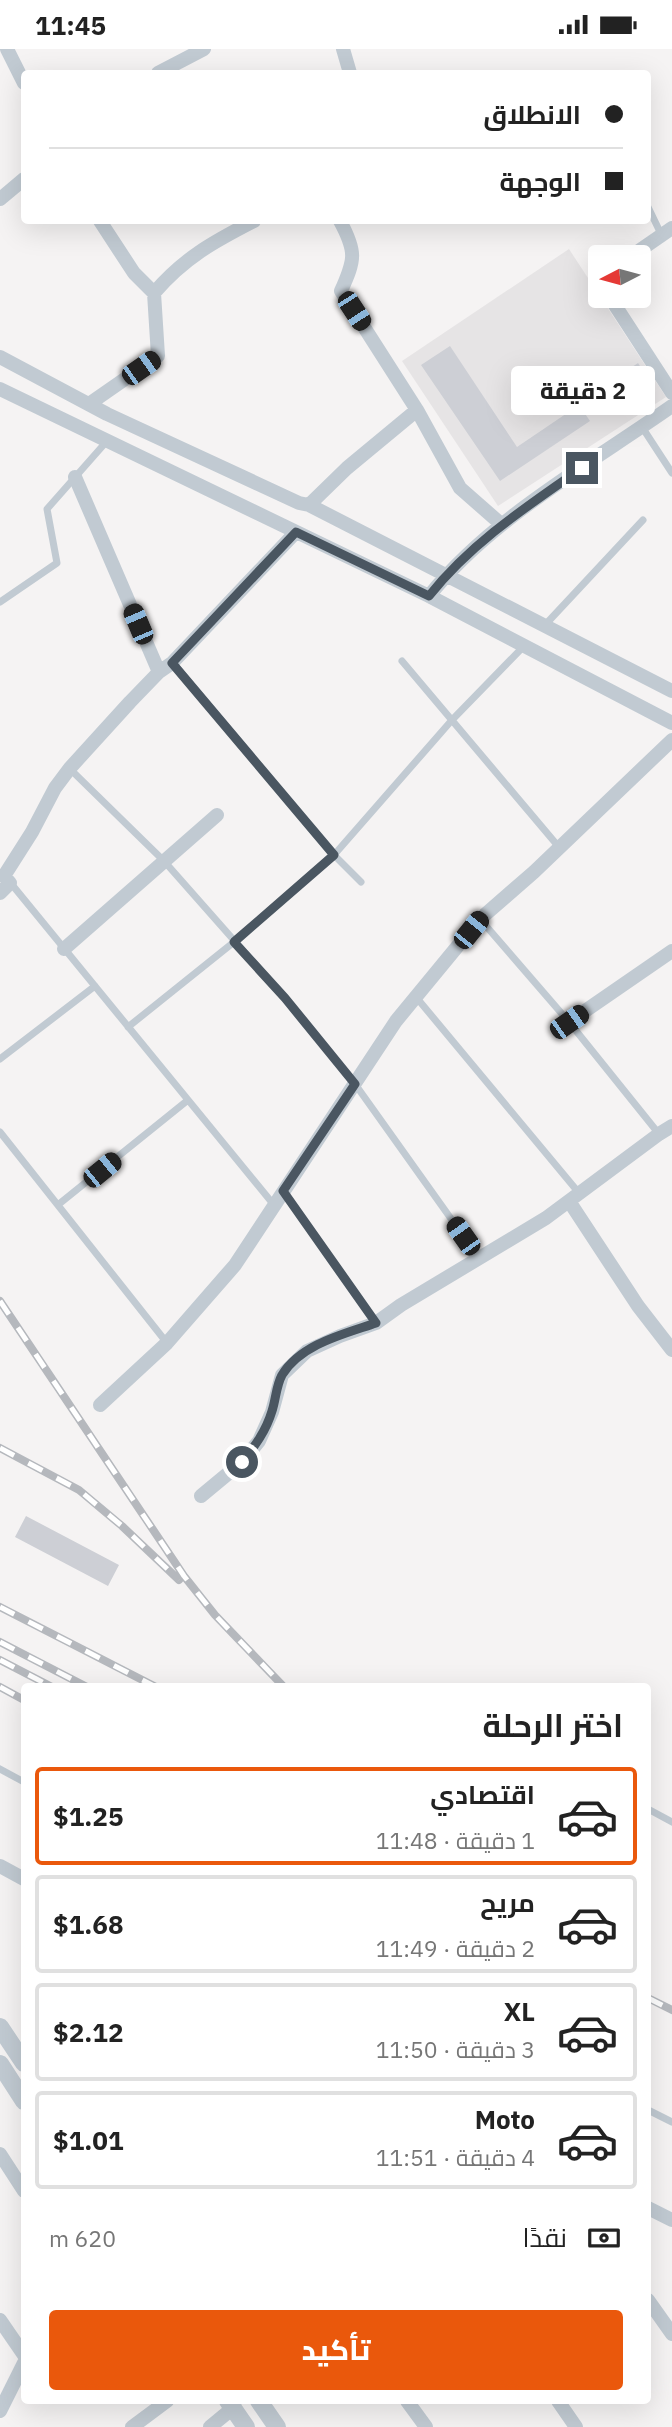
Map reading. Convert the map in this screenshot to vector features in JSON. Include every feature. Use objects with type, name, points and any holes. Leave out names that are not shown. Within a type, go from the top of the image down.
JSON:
[{"type":"street","points":[[8,49],[21,77]]},
{"type":"street","points":[[164,70],[204,49]]},
{"type":"street","points":[[343,49],[349,70]]},
{"type":"street","points":[[0,199],[21,182]]},
{"type":"street","points":[[89,404],[158,356],[153,293],[134,273],[102,224]]},
{"type":"street","points":[[153,293],[172,272],[190,258],[208,245],[248,224]]},
{"type":"street","points":[[343,224],[350,238],[354,263],[341,291],[417,410],[460,488],[501,524]]},
{"type":"street","points":[[648,245],[667,232]]},
{"type":"street","points":[[617,308],[672,393]]},
{"type":"street","points":[[0,357],[89,404],[299,503],[309,505],[672,691]]},
{"type":"street","points":[[0,389],[429,596],[672,723]]},
{"type":"street","points":[[429,596],[446,574],[501,524],[672,407]]},
{"type":"street","points":[[309,505],[347,468],[417,410]]},
{"type":"street","points":[[75,477],[159,673]]},
{"type":"street","points":[[0,893],[10,883],[4,876],[32,832],[55,788],[70,768],[296,532]]},
{"type":"street","points":[[100,1405],[167,1343],[235,1265],[396,1021],[480,919],[534,872],[558,846],[672,740]]},
{"type":"street","points":[[64,949],[217,815]]},
{"type":"street","points":[[569,1022],[672,951]]},
{"type":"street","points":[[201,1496],[242,1462],[259,1441],[272,1412],[282,1375],[307,1351],[376,1323],[401,1305],[449,1278],[546,1218],[665,1130]]},
{"type":"street","points":[[574,1197],[638,1306],[672,1350]]},
{"type":"street","points":[[0,1865],[21,1877]]},
{"type":"street","points":[[0,2027],[21,2058]]},
{"type":"street","points":[[0,2064],[21,2096]]},
{"type":"street","points":[[0,2154],[21,2186]]},
{"type":"street","points":[[651,2209],[672,2220]]},
{"type":"street","points":[[651,2304],[672,2334]]},
{"type":"street","points":[[0,2320],[21,2350]]},
{"type":"street","points":[[0,2411],[21,2369]]},
{"type":"street","points":[[132,2427],[162,2404]]},
{"type":"street","points":[[210,2427],[232,2404],[246,2427]]},
{"type":"street","points":[[261,2404],[277,2427]]},
{"type":"street","points":[[410,2404],[426,2427]]},
{"type":"street","points":[[560,2404],[576,2427]]},
{"type":"lane","points":[[651,211],[667,232]]},
{"type":"lane","points":[[642,427],[672,473]]},
{"type":"lane","points":[[0,602],[57,563],[47,509],[107,441]]},
{"type":"lane","points":[[545,625],[643,520]]},
{"type":"lane","points":[[128,1027],[234,942],[334,855],[452,720],[524,646]]},
{"type":"lane","points":[[402,661],[558,846]]},
{"type":"lane","points":[[172,663],[334,855],[361,883]]},
{"type":"lane","points":[[70,768],[164,861],[285,998],[355,1084],[479,1258]]},
{"type":"lane","points":[[4,876],[275,1206]]},
{"type":"lane","points":[[480,919],[665,1130]]},
{"type":"lane","points":[[0,1059],[95,986]]},
{"type":"lane","points":[[415,997],[574,1197]]},
{"type":"lane","points":[[59,1204],[188,1100]]},
{"type":"lane","points":[[0,1132],[167,1343]]},
{"type":"lane","points":[[283,1191],[376,1323]]},
{"type":"lane","points":[[0,1769],[21,1780]]},
{"type":"lane","points":[[651,1811],[672,1822]]},
{"type":"lane","points":[[651,2112],[672,2122]]},
{"type":"shaded area","points":[[569,249],[588,278],[588,308],[608,308],[666,397],[498,506],[402,361]]},
{"type":"building","points":[[450,346],[517,447],[579,405],[590,421],[500,481],[421,365]]},
{"type":"building","points":[[638,363],[651,383],[638,391],[626,371]]},
{"type":"building","points":[[26,1516],[119,1565],[108,1586],[15,1537]]},
{"type":"railway","points":[[0,1301],[184,1576],[215,1615],[280,1683]]},
{"type":"railway","points":[[0,1448],[79,1490],[179,1580]]},
{"type":"railway","points":[[0,1607],[148,1683]]},
{"type":"railway","points":[[0,1642],[79,1683]]},
{"type":"railway","points":[[0,1660],[44,1683]]},
{"type":"railway","points":[[0,1687],[21,1698]]},
{"type":"railway","points":[[651,2000],[672,2010]]},
{"type":"route","points":[[242,1462],[259,1441],[272,1412],[282,1375],[291,1364],[307,1351],[376,1323],[283,1191],[355,1084],[285,998],[234,942],[334,855],[172,663],[296,532],[429,596],[446,574],[501,524],[582,468]]}]
